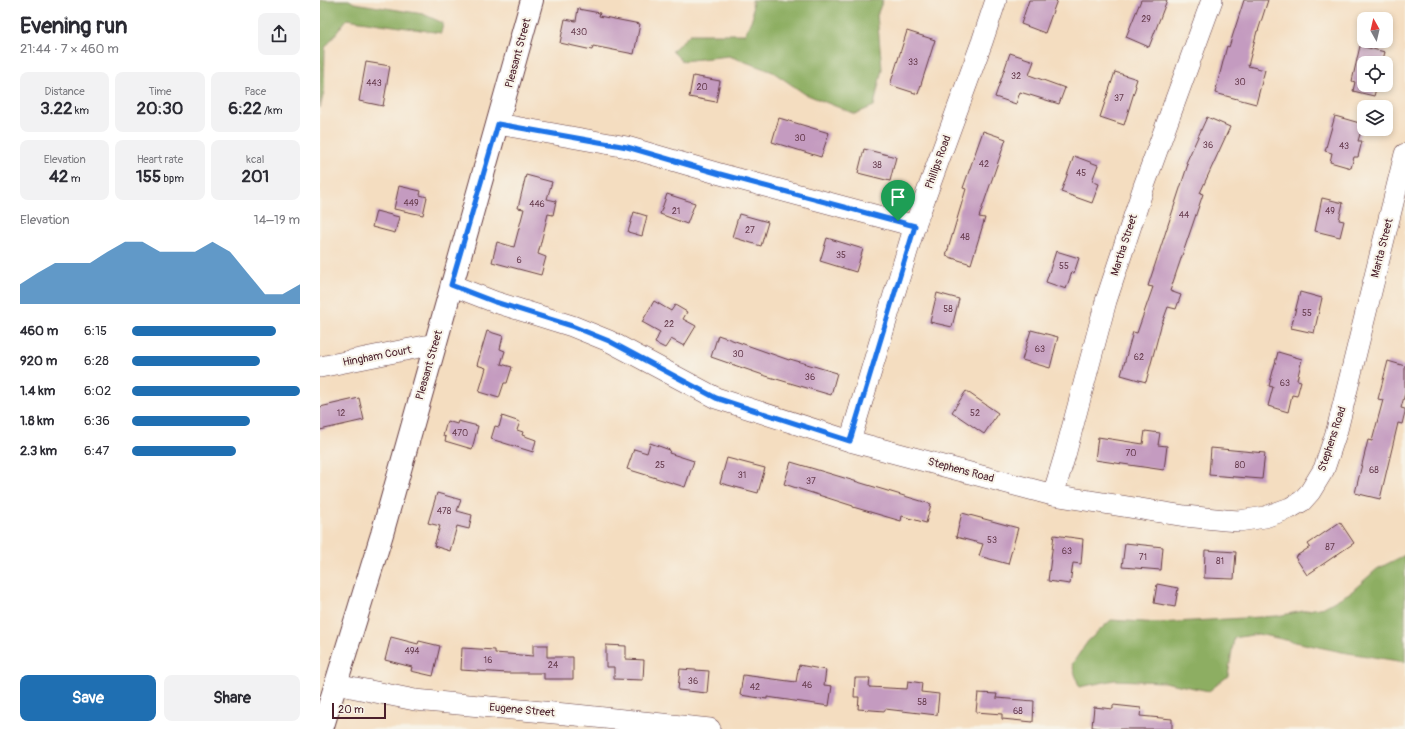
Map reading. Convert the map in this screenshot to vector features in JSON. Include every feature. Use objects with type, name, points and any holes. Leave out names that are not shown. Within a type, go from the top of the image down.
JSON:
[{"type":"street","name":"Pleasant Street","points":[[322,729],[382,534],[434,344],[498,124],[532,0]]},
{"type":"street","name":"Phillips Road","points":[[850,441],[915,226],[996,0]]},
{"type":"street","name":"Martha Street","points":[[1053,495],[1106,301],[1144,186],[1212,0]]},
{"type":"street","points":[[498,124],[627,147],[720,174],[915,226]]},
{"type":"street","name":"Marita Street","points":[[1364,319],[1405,154]]},
{"type":"street","name":"Stephens Road","points":[[451,285],[495,302],[572,326],[609,341],[716,398],[850,441],[1053,495],[1185,516],[1239,521],[1265,517],[1290,508],[1302,501],[1310,492],[1324,469],[1337,430],[1364,319]]},
{"type":"street","name":"Hingham Court","points":[[320,367],[434,344]]},
{"type":"street","name":"Eugene Street","points":[[336,684],[415,700],[710,729]]},
{"type":"green space","points":[[320,0],[349,0],[354,3],[423,14],[443,23],[441,33],[347,19],[325,48],[324,92],[320,108]]},
{"type":"green space","points":[[752,0],[883,0],[877,15],[882,69],[874,106],[855,114],[805,94],[773,72],[729,56],[682,61],[672,51],[690,34],[745,34],[753,16]]},
{"type":"green space","points":[[1405,555],[1405,662],[1342,652],[1258,634],[1234,638],[1228,676],[1209,691],[1164,682],[1115,680],[1079,687],[1072,664],[1088,641],[1111,620],[1159,623],[1277,616],[1324,607],[1351,592],[1377,569]]},
{"type":"building","points":[[1029,0],[1057,0],[1045,33],[1021,24]]},
{"type":"building","points":[[1141,0],[1167,0],[1149,47],[1126,37]]},
{"type":"building","points":[[1244,0],[1268,0],[1257,31],[1248,66],[1265,70],[1256,104],[1215,93],[1227,46],[1229,47]]},
{"type":"building","points":[[578,9],[600,13],[599,16],[640,24],[634,54],[593,46],[592,50],[560,43],[565,19],[576,21]]},
{"type":"building","points":[[907,31],[935,40],[918,94],[890,85]]},
{"type":"building","points":[[1360,48],[1368,48],[1385,52],[1384,56],[1358,56]]},
{"type":"building","points":[[1010,53],[1034,61],[1029,75],[1065,88],[1059,104],[1020,92],[1016,104],[995,97]]},
{"type":"building","points":[[1357,59],[1357,92],[1353,91],[1355,82],[1352,81]]},
{"type":"building","points":[[366,62],[390,66],[383,106],[359,101]]},
{"type":"building","points":[[1115,72],[1137,79],[1124,125],[1100,117]]},
{"type":"building","points":[[693,76],[720,81],[716,102],[689,97]]},
{"type":"building","points":[[1357,92],[1375,92],[1374,96]]},
{"type":"building","points":[[1335,116],[1357,122],[1357,136],[1359,136],[1358,141],[1362,141],[1358,157],[1354,157],[1351,168],[1330,162],[1332,153],[1325,151]]},
{"type":"building","points":[[1207,117],[1230,127],[1200,193],[1203,194],[1170,291],[1181,295],[1176,309],[1168,307],[1161,326],[1146,382],[1121,375],[1133,332],[1137,333],[1153,287],[1148,286],[1188,164],[1186,163]]},
{"type":"building","points":[[779,118],[829,133],[821,157],[772,142]]},
{"type":"building","points":[[983,131],[1006,139],[979,217],[985,218],[971,264],[946,256],[966,189],[963,188]]},
{"type":"building","points":[[864,149],[896,157],[890,181],[858,173]]},
{"type":"building","points":[[1074,156],[1098,165],[1092,181],[1099,184],[1092,203],[1061,192]]},
{"type":"building","points":[[526,175],[552,182],[547,199],[556,201],[553,215],[548,214],[538,254],[546,257],[541,275],[492,262],[497,242],[514,247],[524,209],[518,208]]},
{"type":"building","points":[[399,186],[421,191],[420,195],[427,197],[423,215],[394,209]]},
{"type":"building","points":[[667,194],[695,203],[687,224],[660,214]]},
{"type":"building","points":[[1322,198],[1343,203],[1339,220],[1344,221],[1340,237],[1315,231]]},
{"type":"building","points":[[376,211],[399,217],[395,233],[372,227]]},
{"type":"building","points":[[634,212],[647,216],[642,236],[628,232]]},
{"type":"building","points":[[739,214],[768,222],[761,246],[732,237]]},
{"type":"building","points":[[827,238],[863,249],[856,272],[820,261]]},
{"type":"building","points":[[1056,251],[1079,258],[1066,289],[1046,282]]},
{"type":"building","points":[[1300,292],[1322,298],[1314,333],[1291,328]]},
{"type":"building","points":[[937,293],[959,299],[952,327],[930,322]]},
{"type":"building","points":[[654,301],[671,311],[675,305],[687,312],[683,319],[696,326],[684,346],[671,339],[665,348],[655,343],[660,332],[642,322]]},
{"type":"building","points":[[1031,330],[1058,337],[1050,368],[1022,360]]},
{"type":"building","points":[[487,331],[503,336],[500,349],[505,351],[501,364],[512,367],[507,383],[504,383],[499,398],[479,392],[486,368],[477,365]]},
{"type":"building","points":[[718,335],[789,360],[790,359],[837,373],[831,395],[766,376],[711,357]]},
{"type":"building","points":[[1278,352],[1302,359],[1297,380],[1301,381],[1297,396],[1292,395],[1288,412],[1268,406],[1273,387],[1269,386]]},
{"type":"building","points":[[1388,361],[1405,366],[1405,393],[1401,408],[1405,409],[1405,412],[1402,424],[1398,423],[1380,499],[1355,493],[1368,440],[1372,441],[1383,400],[1378,399]]},
{"type":"building","points":[[966,391],[998,413],[984,434],[952,412]]},
{"type":"building","points":[[359,398],[364,420],[320,430],[320,407]]},
{"type":"building","points":[[502,416],[520,422],[517,430],[523,432],[522,435],[536,440],[533,452],[491,439],[495,426],[499,427]]},
{"type":"building","points":[[447,421],[457,424],[458,421],[478,426],[472,449],[445,441],[446,437],[443,436]]},
{"type":"building","points":[[1145,431],[1160,433],[1158,445],[1167,446],[1164,470],[1095,460],[1098,437],[1143,444]]},
{"type":"building","points":[[650,443],[670,450],[669,453],[694,461],[685,487],[627,469],[634,449],[647,453]]},
{"type":"building","points":[[1211,448],[1265,453],[1262,479],[1209,475]]},
{"type":"building","points":[[727,458],[765,468],[758,493],[720,483]]},
{"type":"building","points":[[791,462],[931,504],[926,523],[902,516],[901,521],[784,484]]},
{"type":"building","points":[[437,493],[461,500],[457,511],[472,515],[469,529],[457,526],[450,551],[434,546],[440,526],[428,523]]},
{"type":"building","points":[[962,513],[1018,528],[1008,564],[979,556],[983,544],[956,537]]},
{"type":"building","points":[[1340,522],[1354,543],[1307,575],[1295,557],[1310,547],[1308,544]]},
{"type":"building","points":[[1054,535],[1083,539],[1081,564],[1073,563],[1070,584],[1048,581]]},
{"type":"building","points":[[1125,543],[1163,547],[1161,570],[1122,567]]},
{"type":"building","points":[[1205,550],[1236,552],[1234,579],[1204,578]]},
{"type":"building","points":[[1157,584],[1178,588],[1175,607],[1154,603]]},
{"type":"building","points":[[391,637],[418,644],[419,641],[440,646],[433,676],[411,671],[412,667],[385,660]]},
{"type":"building","points":[[533,645],[547,645],[547,657],[573,657],[573,679],[544,679],[544,673],[507,673],[461,670],[462,648],[495,650],[495,653],[533,656]]},
{"type":"building","points":[[606,645],[626,646],[626,659],[644,660],[643,680],[614,679],[614,667],[606,667]]},
{"type":"building","points":[[799,665],[826,670],[824,685],[832,686],[829,706],[767,697],[767,699],[740,695],[743,675],[796,682]]},
{"type":"building","points":[[680,669],[709,671],[707,693],[678,690]]},
{"type":"building","points":[[855,678],[870,678],[869,687],[907,689],[908,681],[922,683],[921,692],[939,694],[937,715],[885,709],[885,711],[858,709],[859,697],[854,697]]},
{"type":"building","points":[[978,693],[997,694],[996,698],[1034,701],[1033,722],[1002,719],[1002,714],[976,712]]},
{"type":"building","points":[[1113,705],[1141,708],[1140,716],[1172,719],[1172,729],[1105,729],[1092,727],[1094,707],[1113,709]]},
{"type":"route","points":[[498,124],[627,147],[720,174],[898,221],[915,226],[850,441],[716,398],[609,341],[572,326],[495,302],[451,285],[498,124]]}]
